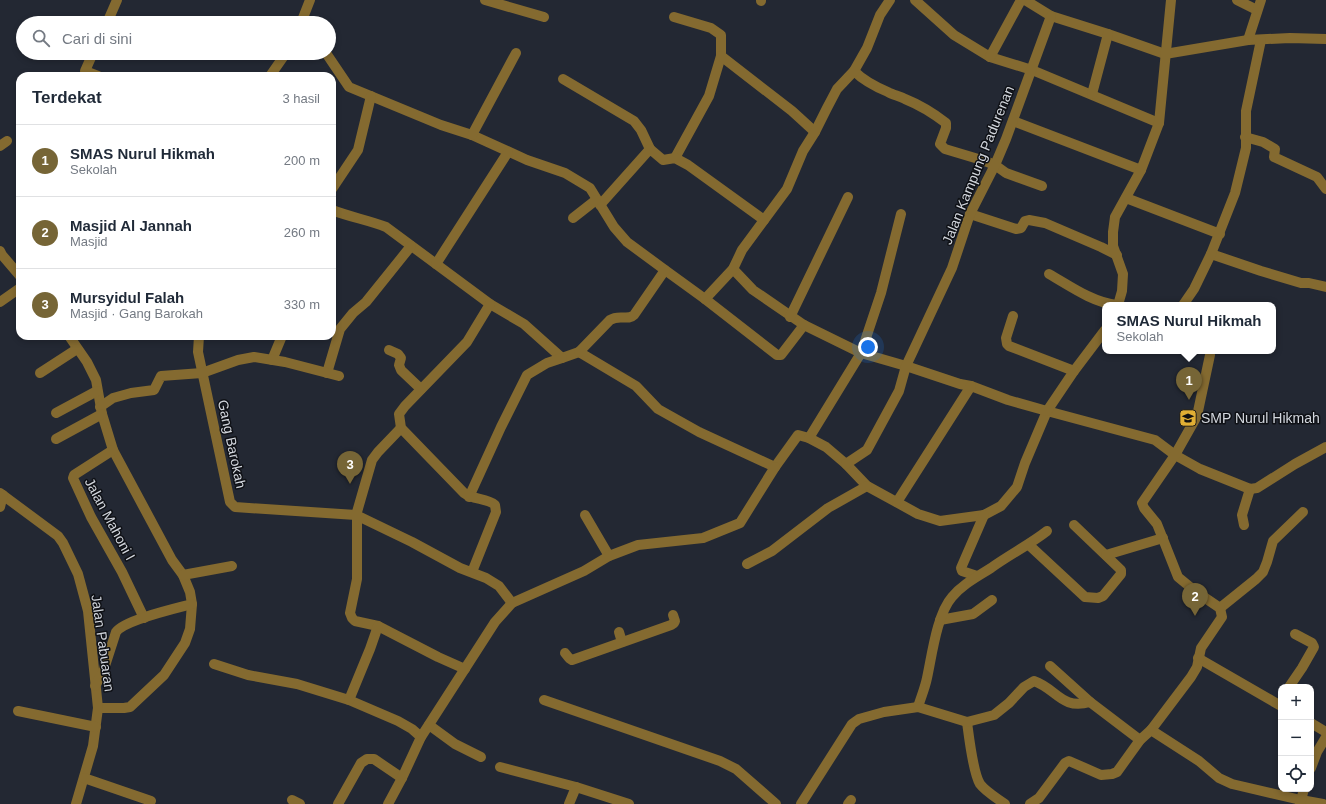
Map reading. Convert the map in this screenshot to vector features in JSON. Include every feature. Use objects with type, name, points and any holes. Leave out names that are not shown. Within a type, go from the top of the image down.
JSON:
[{"type":"street","points":[[110,16],[117,0]]},
{"type":"street","points":[[306,16],[310,0]]},
{"type":"street","points":[[485,0],[544,17]]},
{"type":"street","points":[[705,299],[733,270],[742,250],[787,189],[798,160],[815,132],[837,89],[854,71],[867,48],[880,15],[890,0]]},
{"type":"street","points":[[915,0],[954,35],[990,57],[1032,70],[1159,123]]},
{"type":"street","points":[[990,57],[1021,0]]},
{"type":"street","points":[[1025,0],[1051,16],[1165,54],[1248,40],[1290,38],[1326,39]]},
{"type":"street","points":[[1118,302],[1122,290],[1124,274],[1113,246],[1115,217],[1141,170],[1159,123],[1171,0]]},
{"type":"street","points":[[1237,0],[1257,10]]},
{"type":"street","points":[[1248,40],[1261,0]]},
{"type":"street","name":"Jalan Kampung Padurenan","points":[[846,464],[867,450],[899,391],[906,366],[952,268],[970,214],[995,165],[1013,121],[1051,16]]},
{"type":"street","points":[[563,79],[634,121],[641,130],[650,149],[663,160],[675,158],[709,96],[721,56],[721,35],[711,28],[674,17]]},
{"type":"street","points":[[1092,94],[1108,34]]},
{"type":"street","points":[[1185,302],[1194,289],[1211,254],[1235,194],[1246,148],[1246,111],[1261,40]]},
{"type":"street","points":[[472,135],[516,53]]},
{"type":"street","points":[[721,56],[792,111],[815,132]]},
{"type":"street","points":[[85,72],[90,60]]},
{"type":"street","points":[[273,72],[281,60]]},
{"type":"street","points":[[331,60],[349,86],[441,125],[492,143],[508,152],[565,172],[590,188],[614,227],[627,242],[705,299],[777,355],[781,355],[804,326]]},
{"type":"street","points":[[854,71],[870,83],[921,106],[946,122],[946,128],[940,144],[945,149],[995,165],[1013,176],[1042,186]]},
{"type":"street","points":[[336,183],[358,150],[371,96]]},
{"type":"street","points":[[1013,121],[1141,170]]},
{"type":"street","points":[[1245,137],[1263,142],[1275,149],[1274,157],[1317,178],[1326,189]]},
{"type":"street","points":[[574,218],[598,202],[650,149]]},
{"type":"street","points":[[436,264],[508,152]]},
{"type":"street","points":[[675,158],[764,220]]},
{"type":"street","points":[[790,317],[848,197]]},
{"type":"street","points":[[1126,198],[1220,234]]},
{"type":"street","points":[[336,212],[349,217],[371,221],[386,227],[490,304],[524,324],[562,358]]},
{"type":"street","points":[[809,438],[861,353],[881,293],[901,214]]},
{"type":"street","points":[[970,214],[1016,229],[1021,228],[1025,221],[1028,220],[1045,223],[1117,255]]},
{"type":"street","points":[[327,373],[340,329],[353,313],[366,302],[411,246]]},
{"type":"street","points":[[1,254],[16,271]]},
{"type":"street","points":[[1211,254],[1301,283],[1309,283],[1326,287]]},
{"type":"street","points":[[469,497],[527,375],[547,363],[579,352],[610,320],[615,317],[632,317],[665,270]]},
{"type":"street","points":[[733,270],[753,290],[790,317],[804,326],[861,353],[960,384],[971,386],[1008,400],[1155,440],[1175,455],[1200,469],[1250,489],[1257,488],[1295,464],[1326,447]]},
{"type":"street","points":[[1049,274],[1102,302]]},
{"type":"street","points":[[0,302],[16,291]]},
{"type":"street","points":[[472,572],[496,512],[496,505],[492,502],[469,497],[464,493],[401,428],[398,418],[400,411],[467,342],[490,304]]},
{"type":"street","points":[[1013,316],[1006,338],[1009,346],[1074,371]]},
{"type":"street","points":[[388,804],[421,737],[495,622],[512,603],[584,571],[609,556],[638,546],[703,538],[740,523],[798,435],[809,438],[826,447],[846,464],[867,486],[918,514],[940,521],[984,516],[1001,506],[1017,487],[1025,463],[1047,411],[1074,371],[1102,334]]},
{"type":"street","points":[[71,340],[96,380],[101,410],[114,450],[172,560],[183,575],[190,592],[192,604],[190,629],[185,643],[164,675],[130,707],[98,708]]},
{"type":"street","name":"Gang Barokah","points":[[199,340],[198,352],[202,373],[230,502],[236,507],[356,515]]},
{"type":"street","points":[[272,360],[280,340]]},
{"type":"street","points":[[40,373],[77,349]]},
{"type":"street","points":[[389,350],[400,356],[401,370],[421,389]]},
{"type":"street","points":[[579,352],[636,386],[658,409],[699,432],[776,467]]},
{"type":"street","points":[[1030,804],[1039,798],[1065,763],[1069,761],[1101,775],[1117,772],[1140,740],[1151,730],[1191,677],[1197,666],[1201,648],[1222,616],[1220,608],[1178,577],[1157,524],[1144,508],[1142,503],[1175,455],[1197,416],[1210,354]]},
{"type":"street","points":[[56,439],[101,410],[113,398],[131,393],[154,390],[161,376],[202,373],[238,360],[254,357],[285,362],[339,376]]},
{"type":"street","points":[[897,502],[971,386]]},
{"type":"street","points":[[56,413],[98,391]]},
{"type":"street","points":[[401,428],[372,460],[356,515],[357,579],[350,613],[355,621],[378,626],[438,657],[465,669]]},
{"type":"street","name":"Jalan Mahoni I","points":[[114,450],[74,475],[73,479],[91,517],[122,572],[144,618]]},
{"type":"street","points":[[747,564],[772,551],[828,508],[867,486]]},
{"type":"street","points":[[1244,525],[1242,515],[1250,489]]},
{"type":"street","points":[[0,507],[2,494]]},
{"type":"street","name":"Jalan Pabuaran","points":[[2,494],[58,536],[68,552],[78,574],[88,611],[98,708],[93,746],[76,804]]},
{"type":"street","points":[[1220,608],[1263,572],[1273,541],[1303,512]]},
{"type":"street","points":[[356,515],[412,542],[460,568],[486,578],[500,586],[512,603]]},
{"type":"street","points":[[585,515],[609,556]]},
{"type":"street","points":[[977,576],[962,571],[961,568],[984,516]]},
{"type":"street","points":[[1029,545],[1085,596],[1098,598],[1103,596],[1121,574],[1121,570],[1074,525]]},
{"type":"street","points":[[918,707],[940,620],[951,598],[962,587],[977,576],[1009,555],[1029,545],[1047,532]]},
{"type":"street","points":[[1106,555],[1162,538]]},
{"type":"street","points":[[183,575],[232,566]]},
{"type":"street","points":[[940,620],[973,614],[992,600]]},
{"type":"street","points":[[95,686],[103,672],[120,627],[144,618],[192,604]]},
{"type":"street","points":[[565,653],[572,660],[620,637],[671,625],[675,620],[673,615]]},
{"type":"street","points":[[349,700],[378,626]]},
{"type":"street","points":[[1291,684],[1314,647],[1312,643],[1295,634]]},
{"type":"street","points":[[1198,658],[1278,701]]},
{"type":"street","points":[[214,664],[248,675],[297,684],[349,700],[398,721],[412,729],[421,737]]},
{"type":"street","points":[[1050,666],[1090,702],[1140,740]]},
{"type":"street","points":[[801,804],[852,724],[859,719],[884,712],[918,707],[967,722],[994,715],[1024,687],[1034,681],[1066,702],[1080,705],[1090,702]]},
{"type":"street","points":[[544,700],[720,761],[736,770],[776,804]]},
{"type":"street","points":[[18,711],[96,727]]},
{"type":"street","points":[[967,722],[976,775],[981,785],[1005,804]]},
{"type":"street","points":[[429,725],[455,744],[481,756]]},
{"type":"street","points":[[1314,725],[1326,732]]},
{"type":"street","points":[[1151,730],[1199,761],[1219,778],[1232,784],[1300,802],[1323,804]]},
{"type":"street","points":[[1314,760],[1326,737]]},
{"type":"street","points":[[338,804],[361,763],[367,759],[374,759],[402,778]]},
{"type":"street","points":[[500,767],[576,787],[617,802],[629,804]]},
{"type":"street","points":[[84,778],[151,801]]},
{"type":"street","points":[[569,804],[576,787]]},
{"type":"street","points":[[1300,802],[1303,792]]},
{"type":"place","name":"SMAS Nurul Hikmah","points":[[1189,400]]},
{"type":"place","name":"SMP Nurul Hikmah","points":[[1188,418]]},
{"type":"place","name":"Mursyidul Falah","points":[[350,484]]},
{"type":"place","name":"Masjid Al Jannah","points":[[1195,616]]}]
